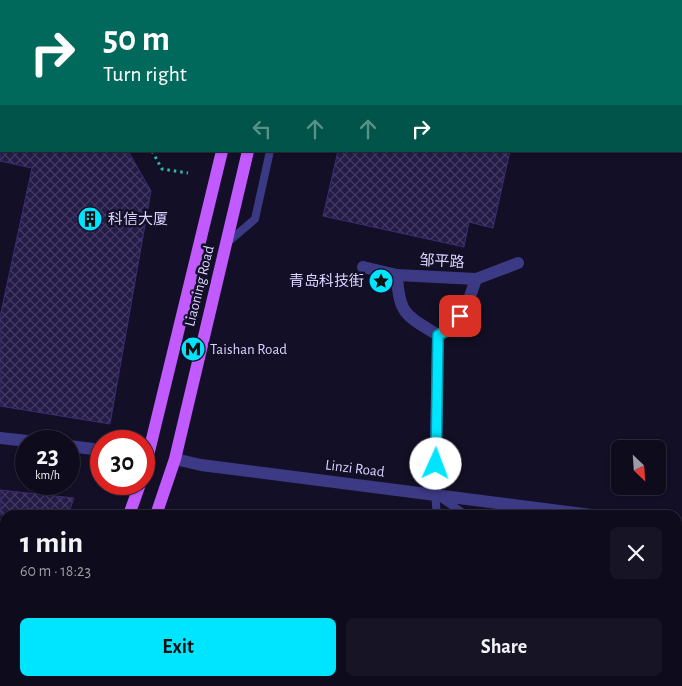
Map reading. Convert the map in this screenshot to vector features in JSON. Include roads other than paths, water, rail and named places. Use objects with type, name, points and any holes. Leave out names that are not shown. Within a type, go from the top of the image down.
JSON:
[{"type":"main road","name":"Liaoning Road","points":[[152,430],[222,152]]},
{"type":"main road","name":"Liaoning Road","points":[[158,510],[175,459],[248,152]]},
{"type":"main road","points":[[131,510],[136,495]]},
{"type":"street","name":"邹平路","points":[[363,266],[397,275],[476,279],[518,263]]},
{"type":"street","points":[[397,275],[398,300],[408,317],[438,335]]},
{"type":"street","points":[[438,335],[453,328],[466,305],[476,279]]},
{"type":"street","points":[[435,494],[438,335]]},
{"type":"street","points":[[0,438],[15,440]]},
{"type":"street","name":"Linzi Road","points":[[175,459],[201,465],[554,510]]},
{"type":"lane","points":[[226,243],[255,219],[270,152]]},
{"type":"lane","points":[[435,494],[437,510]]},
{"type":"lane","points":[[435,494],[459,510]]},
{"type":"place","name":"科信大厦","points":[[90,219]]},
{"type":"place","name":"青岛科技街","points":[[381,281]]},
{"type":"place","name":"Taishan Road","points":[[193,349]]}]
